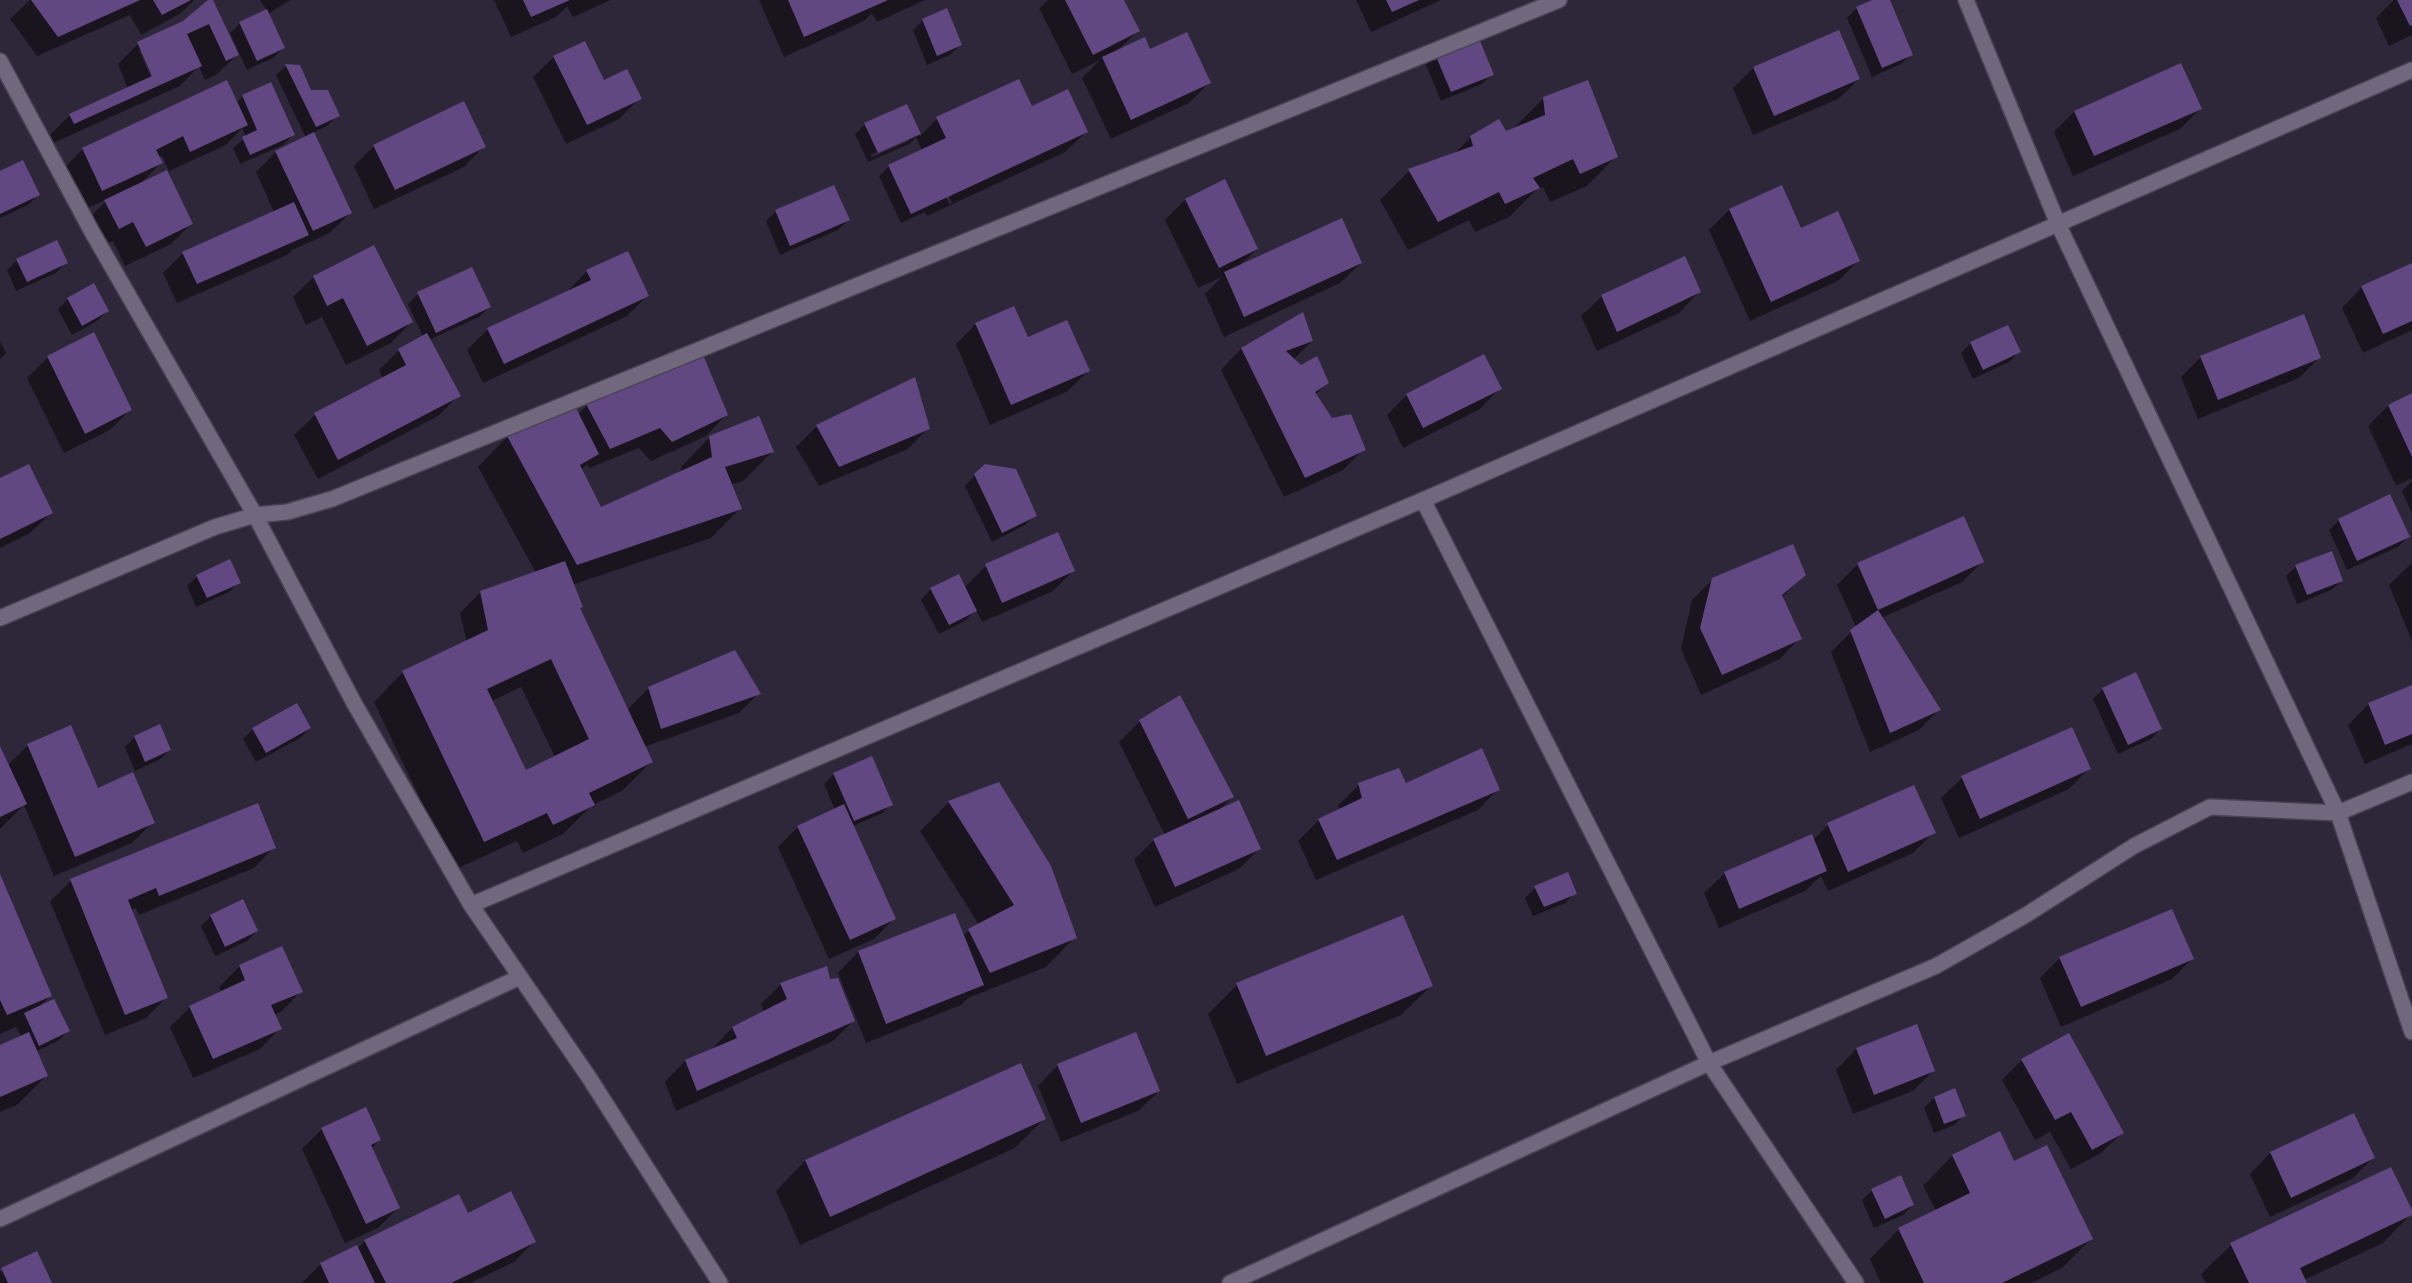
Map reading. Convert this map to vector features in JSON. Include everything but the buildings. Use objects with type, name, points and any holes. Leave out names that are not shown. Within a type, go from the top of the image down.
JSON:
[{"type":"street","points":[[0,618],[215,527],[255,515],[287,512],[332,499],[1559,0]]},
{"type":"street","points":[[1966,0],[2058,224],[2338,813],[2412,1032]]},
{"type":"street","points":[[0,62],[92,232],[255,515],[354,703],[471,905],[590,1079],[720,1283]]},
{"type":"street","points":[[471,905],[1423,500],[2412,70]]},
{"type":"street","points":[[1423,500],[1709,1064],[1856,1283]]},
{"type":"street","points":[[1230,1283],[1709,1064],[1936,966],[2026,915],[2134,846],[2210,807],[2338,813],[2412,782]]},
{"type":"street","points":[[0,1219],[520,976]]}]
